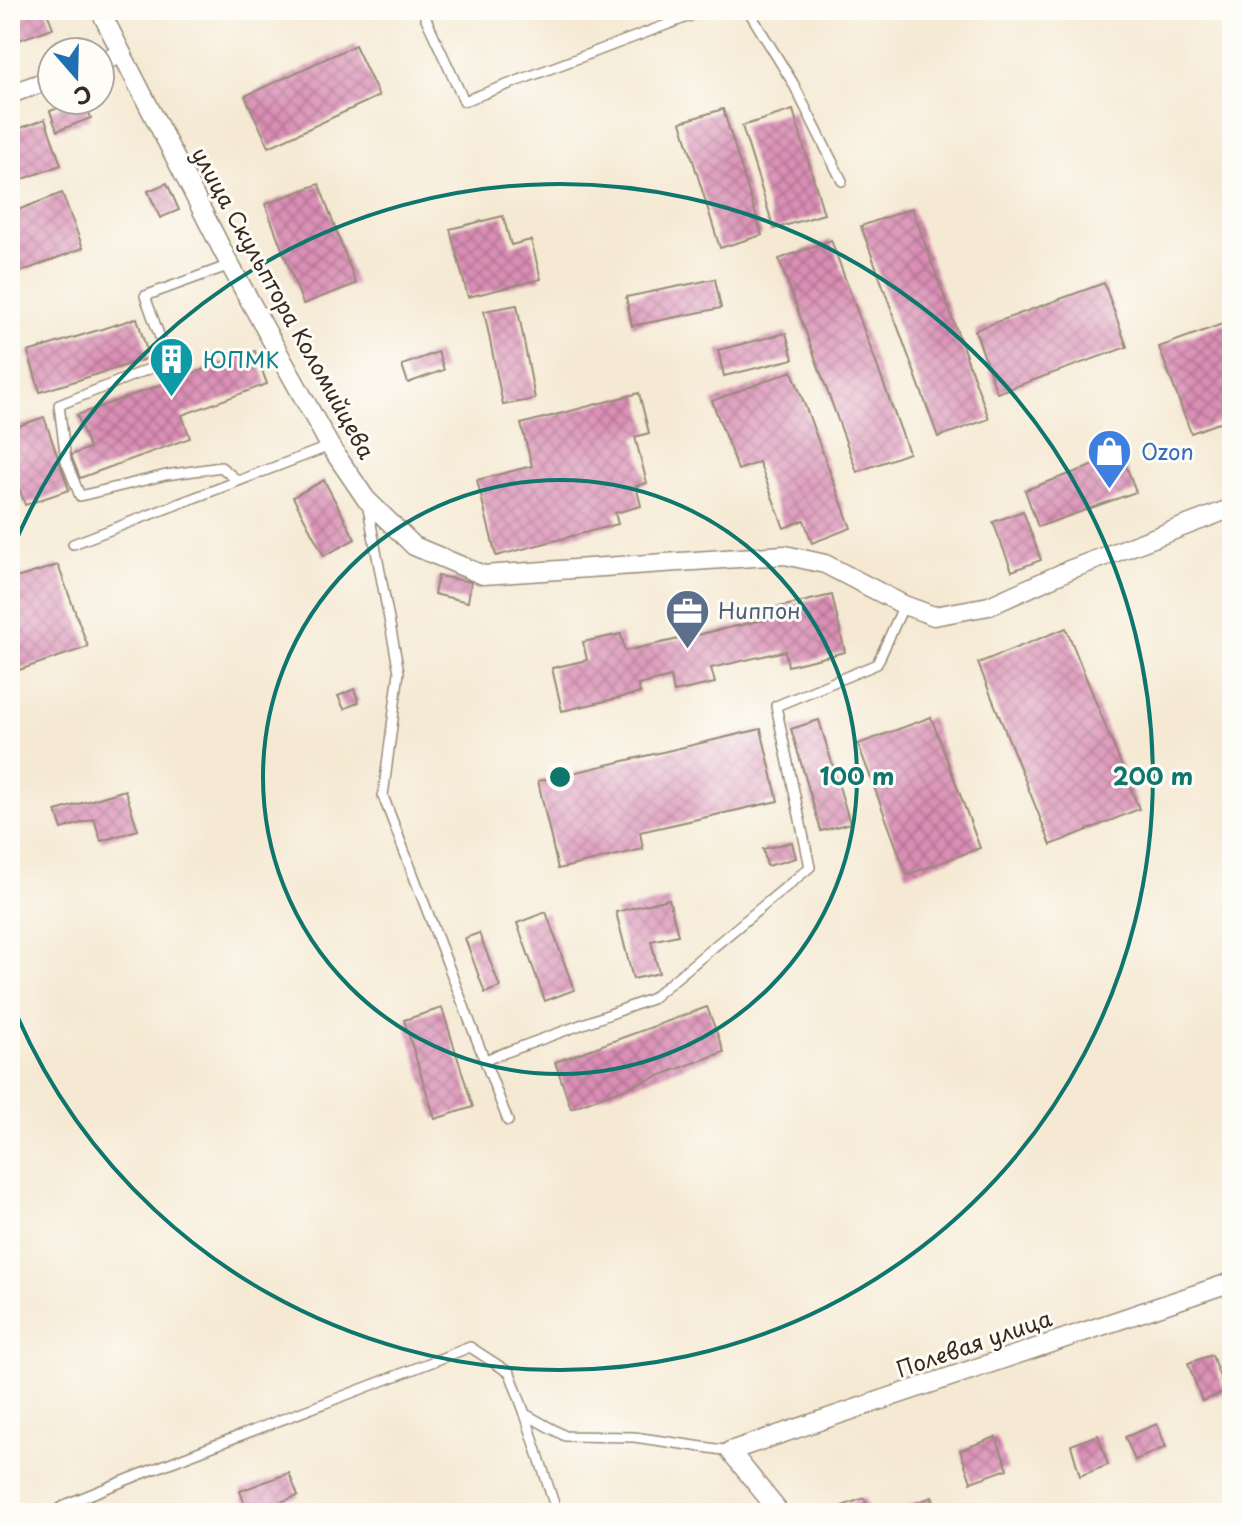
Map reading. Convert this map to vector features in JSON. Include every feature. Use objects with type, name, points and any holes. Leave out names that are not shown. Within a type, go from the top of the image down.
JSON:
[{"type":"street","name":"улица Скульптора Коломийцева","points":[[100,10],[230,265],[330,446],[366,499],[414,546],[483,575],[785,555],[825,564],[904,605],[934,616],[989,606],[1069,570],[1232,508]]},
{"type":"street","points":[[116,56],[122,54]]},
{"type":"street","points":[[10,94],[36,85]]},
{"type":"street","name":"Полевая улица","points":[[730,1451],[1232,1282]]},
{"type":"street","points":[[730,1451],[780,1513]]},
{"type":"lane","points":[[422,10],[464,101],[706,10]]},
{"type":"lane","points":[[748,10],[793,83],[842,181]]},
{"type":"lane","points":[[174,376],[145,296],[230,265]]},
{"type":"lane","points":[[169,361],[59,405],[66,461],[80,496],[166,475],[221,467],[238,481]]},
{"type":"lane","points":[[73,544],[330,446]]},
{"type":"lane","points":[[366,499],[399,672],[383,796],[508,1121]]},
{"type":"lane","points":[[485,1060],[651,999],[810,867],[776,706],[877,664],[904,605]]},
{"type":"lane","points":[[53,1513],[67,1504],[210,1445],[290,1418],[470,1347],[510,1373],[557,1513]]},
{"type":"lane","points":[[525,1414],[565,1436],[634,1437],[730,1451]]},
{"type":"building","points":[[10,10],[46,10],[53,28],[19,40]]},
{"type":"building","points":[[355,45],[379,96],[269,147],[245,96]]},
{"type":"building","points":[[723,109],[762,235],[720,248],[681,122]]},
{"type":"building","points":[[793,110],[824,214],[774,229],[742,126]]},
{"type":"building","points":[[52,116],[90,116],[91,118],[57,131]]},
{"type":"building","points":[[45,119],[61,165],[10,184],[10,132]]},
{"type":"building","points":[[167,183],[179,210],[160,218],[148,191]]},
{"type":"building","points":[[319,184],[356,284],[303,304],[265,204]]},
{"type":"building","points":[[62,193],[83,248],[10,276],[10,213]]},
{"type":"building","points":[[912,208],[989,419],[938,437],[861,226]]},
{"type":"building","points":[[503,216],[511,245],[531,240],[541,279],[468,297],[450,229]]},
{"type":"building","points":[[831,240],[909,453],[857,472],[779,259]]},
{"type":"building","points":[[715,279],[721,308],[632,326],[626,297]]},
{"type":"building","points":[[1104,283],[1127,347],[997,393],[975,330]]},
{"type":"building","points":[[517,305],[535,399],[503,405],[484,311]]},
{"type":"building","points":[[137,318],[149,358],[40,392],[28,352]]},
{"type":"building","points":[[1225,323],[1232,341],[1232,418],[1191,433],[1159,347]]},
{"type":"building","points":[[786,333],[793,359],[724,376],[718,350]]},
{"type":"building","name":"ЮПМК","points":[[255,351],[267,384],[182,415],[190,438],[80,478],[71,455],[89,448],[77,415]]},
{"type":"building","points":[[438,352],[444,370],[408,383],[402,365]]},
{"type":"building","points":[[792,371],[851,528],[812,543],[804,520],[784,528],[759,462],[738,470],[712,401]]},
{"type":"building","points":[[639,393],[649,433],[635,437],[647,483],[636,486],[641,506],[615,513],[618,524],[496,556],[477,480],[532,466],[521,424]]},
{"type":"building","points":[[44,417],[69,490],[25,505],[10,461],[10,429]]},
{"type":"building","points":[[1122,455],[1136,492],[1038,527],[1025,490]]},
{"type":"building","points":[[324,480],[355,539],[324,556],[293,497]]},
{"type":"building","points":[[1023,511],[1041,560],[1012,571],[993,522]]},
{"type":"building","points":[[58,565],[88,647],[10,673],[10,580]]},
{"type":"building","points":[[438,576],[471,582],[468,602],[434,594]]},
{"type":"building","points":[[832,595],[845,652],[788,666],[785,651],[711,668],[715,683],[674,692],[671,677],[638,685],[640,693],[562,711],[552,668],[587,660],[583,642],[621,634],[625,651],[777,617],[775,608]]},
{"type":"building","points":[[1066,628],[1139,809],[1051,845],[978,663]]},
{"type":"building","points":[[354,689],[359,702],[344,709],[338,696]]},
{"type":"building","points":[[931,717],[980,848],[907,875],[858,744]]},
{"type":"building","points":[[819,720],[850,823],[821,831],[791,729]]},
{"type":"building","points":[[761,729],[778,801],[640,832],[643,849],[558,869],[538,781]]},
{"type":"building","points":[[125,790],[138,830],[101,841],[94,819],[62,829],[56,811]]},
{"type":"building","points":[[792,842],[796,858],[767,866],[763,849]]},
{"type":"building","points":[[669,899],[678,935],[651,941],[659,973],[633,979],[616,912]]},
{"type":"building","points":[[546,912],[574,990],[545,1001],[517,923]]},
{"type":"building","points":[[479,933],[500,987],[485,993],[465,938]]},
{"type":"building","points":[[707,1007],[724,1052],[571,1108],[555,1062]]},
{"type":"building","points":[[442,1008],[473,1107],[435,1119],[404,1020]]},
{"type":"building","points":[[1212,1355],[1225,1392],[1202,1401],[1188,1363]]},
{"type":"building","points":[[1157,1424],[1166,1447],[1135,1460],[1125,1437]]},
{"type":"building","points":[[1098,1435],[1108,1465],[1080,1476],[1071,1445]]},
{"type":"building","points":[[996,1437],[1008,1469],[971,1482],[960,1450]]},
{"type":"building","points":[[289,1473],[298,1496],[248,1513],[240,1491]]},
{"type":"building","points":[[932,1497],[938,1513],[906,1513],[904,1507]]},
{"type":"building","points":[[864,1498],[870,1513],[835,1513],[834,1509]]},
{"type":"place","name":"ЮПМК","points":[[172,399]]},
{"type":"place","name":"Ozon","points":[[1110,491]]},
{"type":"place","name":"Ниппон","points":[[687,650]]}]
